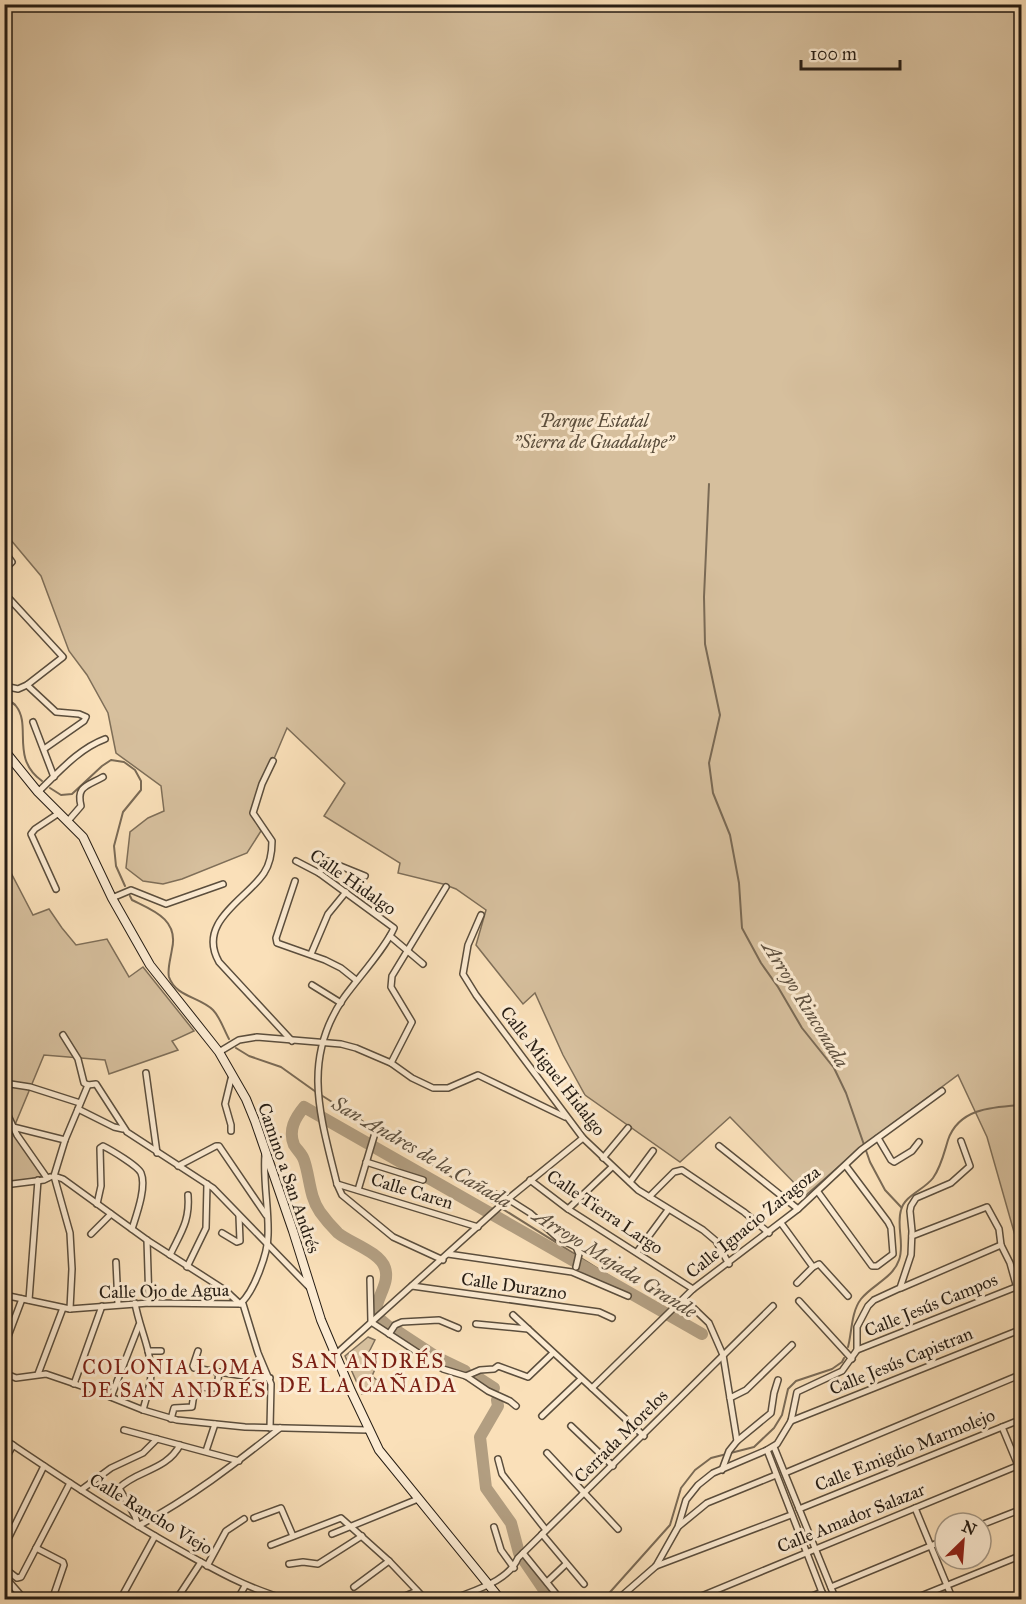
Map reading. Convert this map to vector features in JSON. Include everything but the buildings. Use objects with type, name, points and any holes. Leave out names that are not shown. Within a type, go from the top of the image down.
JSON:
[{"type":"street","points":[[4,551],[12,562],[4,570]]},
{"type":"street","points":[[4,593],[63,657],[27,685],[18,689],[4,686]]},
{"type":"street","points":[[27,685],[56,712],[79,714],[86,717],[84,721],[44,749]]},
{"type":"street","points":[[33,722],[54,777]]},
{"type":"street","points":[[38,792],[76,756],[95,743],[105,740]]},
{"type":"street","name":"Camino a San Andrés","points":[[6,755],[82,837],[112,898],[156,973],[219,1052],[255,1121],[310,1288],[335,1355],[368,1430],[379,1450],[417,1499],[501,1599]]},
{"type":"street","points":[[273,760],[262,784],[253,813],[272,841],[268,865],[260,878],[233,903],[221,918],[214,940],[214,948],[219,962],[292,1041]]},
{"type":"street","points":[[68,821],[80,808],[78,796],[82,789],[102,777]]},
{"type":"street","points":[[56,889],[31,834],[59,813]]},
{"type":"street","name":"Calle Hidalgo","points":[[296,861],[319,873],[394,928],[390,936]]},
{"type":"street","points":[[319,873],[328,861],[365,876]]},
{"type":"street","points":[[295,881],[276,938],[277,943],[311,954],[341,968],[356,980]]},
{"type":"street","points":[[112,898],[130,890],[166,904],[223,884]]},
{"type":"street","points":[[391,1063],[412,1022],[391,987],[392,976],[406,949],[433,911],[446,887]]},
{"type":"street","points":[[311,954],[328,914],[346,892]]},
{"type":"street","name":"Calle Miguel Hidalgo","points":[[481,915],[468,945],[463,974],[476,995],[582,1138],[612,1167],[649,1197],[698,1227],[716,1241],[729,1264]]},
{"type":"street","points":[[423,964],[390,936],[356,980],[341,1003],[322,1043],[317,1076],[319,1109],[337,1184],[342,1195],[393,1237],[442,1260]]},
{"type":"street","points":[[312,985],[341,1003]]},
{"type":"street","points":[[63,1035],[78,1059],[84,1083],[96,1084],[123,1129]]},
{"type":"street","points":[[219,1052],[232,1043],[246,1038],[349,1046],[391,1063],[412,1078],[433,1088],[441,1089],[478,1075],[567,1118]]},
{"type":"street","points":[[146,1073],[157,1153]]},
{"type":"street","points":[[231,1131],[225,1104],[232,1075]]},
{"type":"street","points":[[4,1083],[30,1087],[79,1106],[114,1127],[123,1129],[207,1184],[310,1288]]},
{"type":"street","points":[[70,1309],[72,1269],[70,1233],[54,1176],[65,1140],[88,1085]]},
{"type":"street","name":"Calle Ignacio Zaragoza","points":[[592,1388],[693,1289],[769,1233],[818,1192],[861,1150],[942,1091]]},
{"type":"street","points":[[4,1107],[13,1127],[47,1178]]},
{"type":"street","points":[[13,1127],[65,1140]]},
{"type":"street","points":[[603,1158],[628,1128]]},
{"type":"street","points":[[358,1190],[375,1133]]},
{"type":"street","name":"Calle Durazno","points":[[335,1355],[508,1198],[582,1138]]},
{"type":"street","points":[[878,1138],[894,1162],[912,1151],[919,1142]]},
{"type":"street","points":[[900,1288],[911,1255],[910,1211],[916,1199],[951,1183],[970,1166],[961,1141]]},
{"type":"street","points":[[97,1204],[101,1186],[100,1148],[103,1146],[126,1159],[141,1172],[140,1204],[132,1229]]},
{"type":"street","points":[[178,1166],[219,1146],[267,1216]]},
{"type":"street","points":[[719,1146],[798,1209]]},
{"type":"street","points":[[630,1182],[652,1150]]},
{"type":"street","name":"Calle Ojo de Agua","points":[[4,1295],[70,1309],[135,1303],[240,1304],[248,1297],[254,1285],[267,1244],[265,1154]]},
{"type":"street","points":[[366,1161],[423,1180]]},
{"type":"street","points":[[818,1192],[874,1266],[893,1254],[891,1228],[888,1222],[846,1166]]},
{"type":"street","points":[[568,1209],[612,1167]]},
{"type":"street","points":[[649,1197],[674,1172],[678,1170],[686,1172],[744,1212],[769,1233]]},
{"type":"street","points":[[5,1187],[54,1176],[63,1179],[147,1240],[243,1304],[258,1353],[270,1378],[270,1428]]},
{"type":"street","points":[[4,1347],[26,1300],[38,1180]]},
{"type":"street","name":"Calle Tierra Largo","points":[[530,1180],[568,1209],[693,1289]]},
{"type":"street","points":[[187,1267],[206,1228],[207,1184]]},
{"type":"street","name":"Calle Caren","points":[[337,1184],[477,1227]]},
{"type":"street","points":[[468,1185],[508,1198],[530,1213],[559,1239],[576,1247],[579,1252],[576,1267]]},
{"type":"street","points":[[170,1255],[189,1214],[188,1195]]},
{"type":"street","points":[[912,1236],[986,1206],[999,1229],[1001,1245],[1010,1263],[1022,1306]]},
{"type":"street","points":[[637,1252],[668,1210]]},
{"type":"street","points":[[91,1234],[111,1214]]},
{"type":"street","points":[[222,1233],[237,1242],[240,1241],[239,1214]]},
{"type":"street","points":[[781,1223],[813,1267]]},
{"type":"street","points":[[147,1240],[149,1303]]},
{"type":"street","points":[[656,1566],[678,1527],[689,1496],[707,1477],[774,1447],[791,1421],[797,1392],[840,1373],[852,1359],[857,1350],[857,1327],[868,1306],[874,1300],[1001,1245]]},
{"type":"street","points":[[448,1254],[572,1272],[628,1296]]},
{"type":"street","points":[[116,1262],[118,1304]]},
{"type":"street","points":[[797,1283],[818,1264],[848,1296]]},
{"type":"street","points":[[370,1279],[371,1322],[443,1369],[466,1377],[516,1406]]},
{"type":"street","name":"Calle Durazno","points":[[412,1286],[598,1312],[612,1318]]},
{"type":"street","name":"Calle Jesús Campos","points":[[857,1350],[1016,1287]]},
{"type":"street","points":[[684,1299],[709,1323],[723,1355],[737,1442]]},
{"type":"street","points":[[799,1301],[852,1359]]},
{"type":"street","points":[[135,1303],[139,1325],[148,1351],[151,1373],[143,1410]]},
{"type":"street","points":[[74,1384],[102,1306]]},
{"type":"street","name":"Cerrada Morelos","points":[[514,1568],[521,1555],[644,1436],[773,1306]]},
{"type":"street","points":[[38,1374],[63,1308]]},
{"type":"street","points":[[513,1315],[644,1436]]},
{"type":"street","points":[[389,1334],[395,1325],[402,1322],[439,1320],[458,1328]]},
{"type":"street","points":[[476,1324],[528,1329]]},
{"type":"street","points":[[111,1396],[139,1325]]},
{"type":"street","name":"Calle Jesús Capistran","points":[[791,1421],[1022,1329]]},
{"type":"street","points":[[730,1398],[746,1390],[792,1345]]},
{"type":"street","points":[[148,1351],[161,1351]]},
{"type":"street","points":[[198,1351],[193,1367],[270,1378]]},
{"type":"street","points":[[466,1377],[480,1370],[494,1369],[499,1366],[528,1377],[553,1353]]},
{"type":"street","points":[[171,1419],[174,1408],[192,1407],[196,1387],[217,1388],[219,1372]]},
{"type":"street","points":[[4,1373],[16,1378],[38,1374],[111,1396],[171,1419],[270,1428],[368,1430]]},
{"type":"street","points":[[785,1473],[1022,1374]]},
{"type":"street","points":[[542,1416],[581,1379]]},
{"type":"street","points":[[722,1470],[729,1451],[771,1413],[778,1380]]},
{"type":"street","name":"Calle Emigdio Marmolejo","points":[[799,1509],[1022,1419]]},
{"type":"street","points":[[206,1451],[215,1424]]},
{"type":"street","points":[[571,1426],[613,1466]]},
{"type":"street","points":[[1002,1427],[1022,1475]]},
{"type":"street","points":[[180,1445],[156,1468],[119,1488],[138,1526],[171,1508],[239,1461],[280,1428]]},
{"type":"street","points":[[124,1430],[239,1461]]},
{"type":"street","name":"Calle Rancho Viejo","points":[[4,1439],[138,1526],[207,1566],[245,1586],[289,1599]]},
{"type":"street","points":[[81,1490],[116,1465],[143,1453],[157,1439]]},
{"type":"street","points":[[4,1462],[13,1444]]},
{"type":"street","points":[[774,1447],[836,1599]]},
{"type":"street","points":[[767,1450],[825,1599]]},
{"type":"street","points":[[547,1453],[586,1492],[618,1529]]},
{"type":"street","points":[[498,1459],[502,1474],[566,1564],[585,1584]]},
{"type":"street","name":"Calle Amador Salazar","points":[[692,1599],[1019,1465]]},
{"type":"street","points":[[9,1537],[44,1466]]},
{"type":"street","points":[[678,1527],[707,1503],[776,1475]]},
{"type":"street","points":[[4,1568],[17,1578],[21,1577],[70,1483]]},
{"type":"street","points":[[332,1534],[417,1499]]},
{"type":"street","points":[[254,1518],[281,1508],[293,1536]]},
{"type":"street","points":[[915,1508],[953,1599]]},
{"type":"street","points":[[993,1521],[1022,1509]]},
{"type":"street","points":[[617,1599],[656,1566],[791,1515]]},
{"type":"street","points":[[271,1545],[339,1518],[389,1561],[426,1599]]},
{"type":"street","points":[[207,1566],[226,1531],[244,1519]]},
{"type":"street","points":[[451,1599],[489,1585],[514,1568],[501,1550],[494,1527]]},
{"type":"street","points":[[120,1599],[155,1536]]},
{"type":"street","points":[[289,1564],[303,1562],[318,1564],[362,1536]]},
{"type":"street","points":[[831,1587],[931,1546]]},
{"type":"street","points":[[36,1548],[63,1562],[64,1565],[51,1599]]},
{"type":"street","points":[[521,1555],[561,1599]]},
{"type":"street","points":[[910,1599],[1022,1555]]},
{"type":"street","points":[[354,1587],[389,1561]]},
{"type":"street","points":[[176,1599],[201,1562]]},
{"type":"street","points":[[547,1582],[566,1564]]},
{"type":"street","points":[[4,1576],[25,1599]]},
{"type":"street","points":[[240,1599],[245,1586]]},
{"type":"street","points":[[396,1599],[417,1591]]},
{"type":"street","points":[[803,1599],[822,1592]]},
{"type":"green space","name":"Parque Estatal \"Sierra de Guadalupe\"","points":[[4,5],[1021,5],[1021,1267],[1020,1253],[987,1137],[958,1075],[861,1147],[806,1195],[730,1117],[680,1162],[585,1095],[563,1055],[535,993],[523,1004],[476,945],[486,910],[456,889],[398,873],[400,863],[324,816],[345,783],[287,728],[254,806],[254,818],[261,831],[247,853],[182,879],[163,884],[143,881],[126,868],[130,832],[148,818],[164,811],[161,786],[116,753],[108,713],[87,675],[69,651],[41,576],[5,533]]},
{"type":"green space","points":[[4,869],[9,869],[33,915],[49,909],[76,945],[107,939],[129,977],[143,967],[194,1031],[172,1041],[178,1050],[109,1074],[105,1060],[44,1055],[12,1132],[43,1176],[5,1183]]},
{"type":"green space","points":[[368,1337],[375,1340],[365,1360],[376,1367],[372,1376],[383,1385],[362,1394],[345,1356]]},
{"type":"waterway","name":"Arroyo Rinconada","points":[[709,484],[704,597],[705,644],[720,715],[709,763],[713,793],[730,835],[739,883],[742,928],[802,1028],[834,1068],[846,1093],[870,1162],[885,1190],[901,1207]]},
{"type":"waterway","name":"Arroyo Majada Grande","points":[[4,698],[15,705],[20,714],[27,762],[32,772],[42,781]]},
{"type":"waterway","name":"Arroyo Majada Grande","points":[[50,788],[61,795],[72,794],[111,760],[124,762],[135,770],[141,781],[141,790],[123,812],[114,846],[116,866],[125,886]]},
{"type":"waterway","name":"Arroyo Majada Grande","points":[[130,896],[132,900],[155,912],[168,923],[173,939],[168,970],[172,984],[213,1010],[229,1039]]},
{"type":"waterway","name":"Arroyo Majada Grande","points":[[236,1048],[249,1056],[281,1067],[316,1092]]},
{"type":"waterway","name":"Arroyo Majada Grande","points":[[321,1095],[702,1334]]},
{"type":"waterway","name":"Arroyo Rinconada","points":[[848,1347],[858,1304],[892,1272],[899,1260],[901,1254],[899,1222],[903,1205],[933,1178],[953,1129],[960,1121],[978,1111],[1022,1105]]},
{"type":"waterway","name":"San Andres de la Cañada","points":[[376,1311],[385,1284],[385,1268],[377,1257],[338,1233],[316,1206],[304,1160],[292,1140],[293,1124],[304,1107],[702,1334]]},
{"type":"waterway","name":"San Andres de la Cañada","points":[[381,1320],[388,1326]]},
{"type":"waterway","name":"San Andres de la Cañada","points":[[397,1331],[438,1358],[465,1371]]},
{"type":"waterway","name":"Arroyo Rinconada","points":[[603,1600],[670,1525],[681,1488],[695,1470],[711,1458],[754,1447],[774,1428],[782,1415],[788,1389],[796,1381],[832,1369],[844,1358]]},
{"type":"waterway","name":"San Andres de la Cañada","points":[[477,1377],[494,1388]]},
{"type":"waterway","name":"San Andres de la Cañada","points":[[497,1400],[498,1406],[480,1437],[486,1488],[511,1523],[519,1553],[551,1600]]},
{"type":"district","name":"SAN ANDRÉS DE LA CAÑADA","points":[[368,1373]]},
{"type":"district","name":"COLONIA LOMA DE SAN ANDRÉS","points":[[174,1378]]}]
